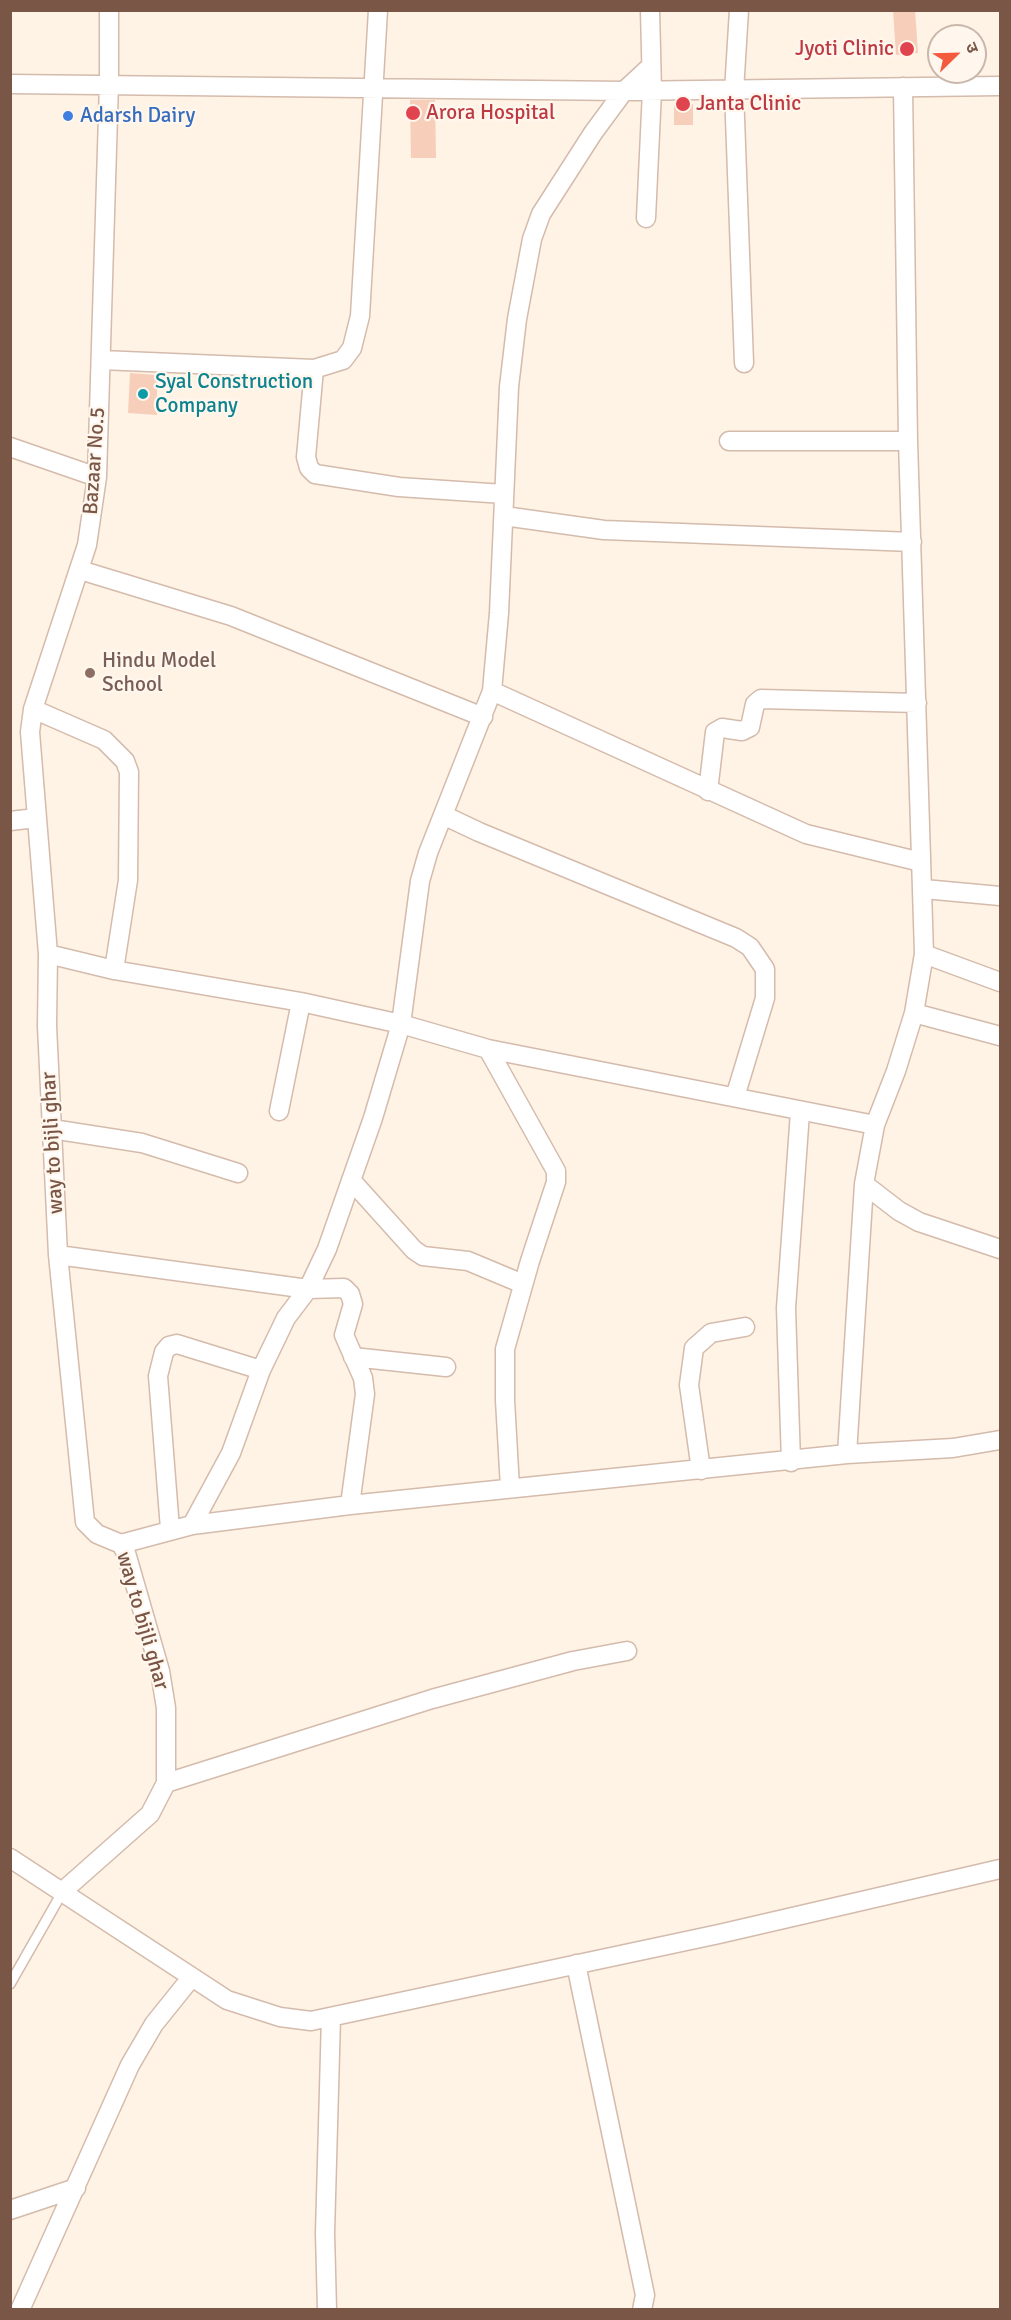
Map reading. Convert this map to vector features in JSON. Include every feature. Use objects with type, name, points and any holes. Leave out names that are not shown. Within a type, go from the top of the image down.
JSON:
[{"type":"street","name":"Bazaar No.5","points":[[45,901],[30,732],[33,709],[80,570],[92,518],[97,477],[109,83],[109,10]]},
{"type":"street","points":[[101,360],[314,369],[343,360],[357,337],[360,316],[378,10]]},
{"type":"street","points":[[646,218],[652,91],[650,10]]},
{"type":"street","points":[[739,10],[735,90],[744,363]]},
{"type":"street","points":[[192,1525],[231,1453],[261,1370],[286,1318],[308,1288],[327,1248],[401,1024],[420,881],[428,853],[492,691],[504,516],[509,387],[517,319],[532,238],[542,214],[624,91],[651,66]]},
{"type":"street","points":[[10,84],[109,83],[624,91],[1000,86]]},
{"type":"street","points":[[847,1454],[864,1184],[875,1125],[896,1071],[914,1013],[924,954],[924,889],[921,862],[908,441],[903,87]]},
{"type":"street","points":[[314,369],[306,457],[315,474],[399,487],[504,494]]},
{"type":"street","points":[[729,441],[908,441]]},
{"type":"street","points":[[10,447],[97,477]]},
{"type":"street","points":[[504,516],[604,530],[912,542]]},
{"type":"street","points":[[80,570],[231,616],[483,717]]},
{"type":"street","points":[[492,691],[806,834],[921,862]]},
{"type":"street","points":[[708,790],[715,732],[722,728],[742,731],[750,727],[755,704],[761,699],[917,703]]},
{"type":"street","points":[[33,709],[104,740],[125,760],[129,772],[128,880],[114,970]]},
{"type":"street","points":[[444,815],[479,832],[736,938],[750,947],[765,969],[765,998],[735,1097]]},
{"type":"street","points":[[10,821],[36,818]]},
{"type":"street","points":[[924,889],[1000,896]]},
{"type":"street","name":"way to bijli ghar","points":[[45,901],[48,954],[47,1026],[58,1255],[86,1522],[97,1534],[121,1544],[126,1553],[160,1671],[166,1708],[166,1783],[150,1814],[63,1891]]},
{"type":"street","points":[[48,954],[114,970],[301,1002],[401,1024],[488,1049],[875,1125]]},
{"type":"street","points":[[924,954],[1000,982]]},
{"type":"street","points":[[279,1111],[301,1002]]},
{"type":"street","points":[[914,1013],[1000,1036]]},
{"type":"street","points":[[488,1049],[556,1171],[556,1182],[505,1349],[503,1370],[510,1488]]},
{"type":"street","points":[[790,1461],[786,1308],[800,1112]]},
{"type":"street","points":[[52,1129],[142,1143],[238,1173]]},
{"type":"street","points":[[351,1180],[414,1250],[423,1256],[460,1259],[523,1284]]},
{"type":"street","points":[[864,1184],[899,1211],[920,1222],[1000,1249]]},
{"type":"street","points":[[58,1255],[308,1288],[344,1288],[350,1294],[353,1304],[344,1335],[363,1378],[364,1394],[350,1505]]},
{"type":"street","points":[[701,1470],[689,1385],[694,1348],[711,1333],[745,1327]]},
{"type":"street","points":[[170,1529],[158,1376],[164,1352],[169,1346],[177,1344],[261,1370]]},
{"type":"street","points":[[353,1357],[446,1367]]},
{"type":"street","points":[[121,1544],[170,1529],[192,1525],[350,1505],[847,1454],[952,1448],[1000,1440]]},
{"type":"street","points":[[166,1783],[432,1699],[573,1661],[627,1651]]},
{"type":"street","points":[[10,1858],[227,2000],[254,2010],[311,2021],[1000,1869]]},
{"type":"street","points":[[576,1964],[645,2295],[642,2310]]},
{"type":"street","points":[[20,2310],[130,2065],[154,2024],[191,1978]]},
{"type":"street","points":[[327,2310],[326,2221],[331,2017]]},
{"type":"street","points":[[10,2210],[76,2188]]},
{"type":"lane","points":[[10,1984],[63,1891]]},
{"type":"building","points":[[893,10],[915,10],[918,53],[896,55]]},
{"type":"building","points":[[410,100],[435,100],[436,158],[411,158]]},
{"type":"building","points":[[674,104],[693,104],[693,125],[674,125]]},
{"type":"building","name":"Syal Construction Company","points":[[130,373],[157,375],[157,415],[128,413]]},
{"type":"place","name":"Jyoti Clinic","points":[[907,49]]},
{"type":"place","name":"Janta Clinic","points":[[683,104]]},
{"type":"place","name":"Arora Hospital","points":[[413,113]]},
{"type":"place","name":"Adarsh Dairy","points":[[68,116]]},
{"type":"place","name":"Syal Construction Company","points":[[143,394]]},
{"type":"place","name":"Hindu Model School","points":[[90,673]]}]
